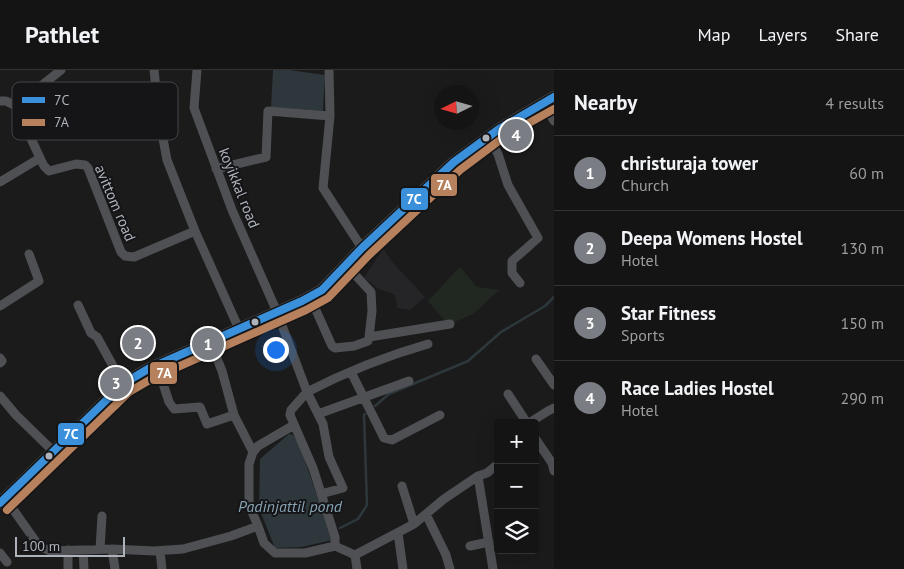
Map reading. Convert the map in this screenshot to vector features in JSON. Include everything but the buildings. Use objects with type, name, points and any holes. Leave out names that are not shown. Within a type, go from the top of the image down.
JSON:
[{"type":"main road","points":[[2,500],[123,384],[158,365],[322,290],[362,248],[454,162],[488,137],[549,100]]},
{"type":"street","points":[[46,82],[61,70]]},
{"type":"street","name":"koyikkal road","points":[[197,70],[194,108],[232,210],[276,312],[307,392],[323,424],[329,457],[343,488],[321,494]]},
{"type":"street","points":[[329,70],[330,116],[324,188],[362,248]]},
{"type":"street","points":[[549,100],[554,122]]},
{"type":"street","points":[[0,101],[12,104]]},
{"type":"street","points":[[216,169],[266,157],[268,111],[330,116]]},
{"type":"street","points":[[488,137],[498,154],[508,185],[538,238],[512,262],[512,273],[520,283]]},
{"type":"street","points":[[0,182],[40,158],[32,140]]},
{"type":"street","points":[[163,140],[167,160],[195,231],[239,329]]},
{"type":"street","name":"avittom road","points":[[40,158],[49,171],[76,164],[84,165],[88,168],[121,252],[125,256],[134,257],[195,231]]},
{"type":"street","points":[[0,306],[39,282],[29,254]]},
{"type":"street","points":[[310,297],[332,346],[335,348],[354,346],[368,341],[372,311],[372,292],[346,264]]},
{"type":"street","points":[[78,305],[91,333],[97,337],[123,384]]},
{"type":"street","points":[[369,337],[450,324]]},
{"type":"street","points":[[210,341],[222,371],[234,415],[253,452]]},
{"type":"street","points":[[335,546],[335,537],[313,468],[290,415],[291,410],[307,392],[351,372],[428,344]]},
{"type":"street","points":[[0,358],[2,361],[0,362]]},
{"type":"street","points":[[536,359],[554,385]]},
{"type":"street","points":[[158,365],[174,409],[200,406],[207,424],[234,415]]},
{"type":"street","points":[[351,372],[384,438],[388,440],[392,440],[440,415]]},
{"type":"street","points":[[318,414],[409,381]]},
{"type":"street","points":[[508,394],[525,419]]},
{"type":"street","points":[[0,396],[16,415],[53,451]]},
{"type":"street","points":[[535,419],[554,408]]},
{"type":"street","points":[[294,425],[258,446],[253,452],[249,464],[249,505],[264,543],[275,553],[305,553],[335,546],[355,555]]},
{"type":"street","points":[[539,444],[552,463],[554,471]]},
{"type":"street","points":[[355,555],[414,524],[444,499],[494,467]]},
{"type":"street","points":[[478,476],[493,569]]},
{"type":"street","points":[[402,486],[414,524]]},
{"type":"street","points":[[2,500],[39,546],[50,551],[112,549],[160,551],[183,549],[258,526]]},
{"type":"street","points":[[426,514],[446,555],[450,569]]},
{"type":"street","points":[[100,549],[102,516]]},
{"type":"street","points":[[398,533],[403,569]]},
{"type":"street","points":[[470,546],[488,542]]},
{"type":"street","points":[[112,549],[115,569]]},
{"type":"street","points":[[68,550],[68,569]]},
{"type":"street","points":[[83,550],[84,569]]},
{"type":"street","points":[[160,551],[162,569]]},
{"type":"street","points":[[0,553],[7,562]]},
{"type":"street","points":[[355,555],[358,569]]},
{"type":"shaded area","points":[[383,249],[394,264],[425,297],[410,310],[397,308],[395,295],[379,289],[364,278]]},
{"type":"shaded area","points":[[460,267],[477,287],[499,290],[473,314],[448,325],[428,301]]},
{"type":"water","points":[[273,70],[289,70],[325,75],[323,111],[271,107]]},
{"type":"water","name":"Padinjattil pond","points":[[289,434],[293,435],[300,446],[332,540],[302,547],[275,548],[259,508],[260,459]]},
{"type":"waterway","points":[[375,406],[389,394],[468,361],[501,332],[545,306],[554,297]]},
{"type":"waterway","points":[[340,528],[358,519],[367,505],[365,414]]},
{"type":"transit line","name":"7C","points":[[0,503],[123,384],[148,369],[302,301],[322,290],[362,248],[454,162],[499,129],[554,97]]},
{"type":"transit line","name":"7A","points":[[7,510],[129,392],[153,378],[306,310],[328,298],[369,255],[460,170],[504,137],[554,109]]},
{"type":"place","name":"Race Ladies Hostel","points":[[516,135]]},
{"type":"place","name":"Deepa Womens Hostel","points":[[138,343]]},
{"type":"place","name":"christuraja tower","points":[[208,344]]},
{"type":"place","name":"Star Fitness","points":[[116,383]]}]
